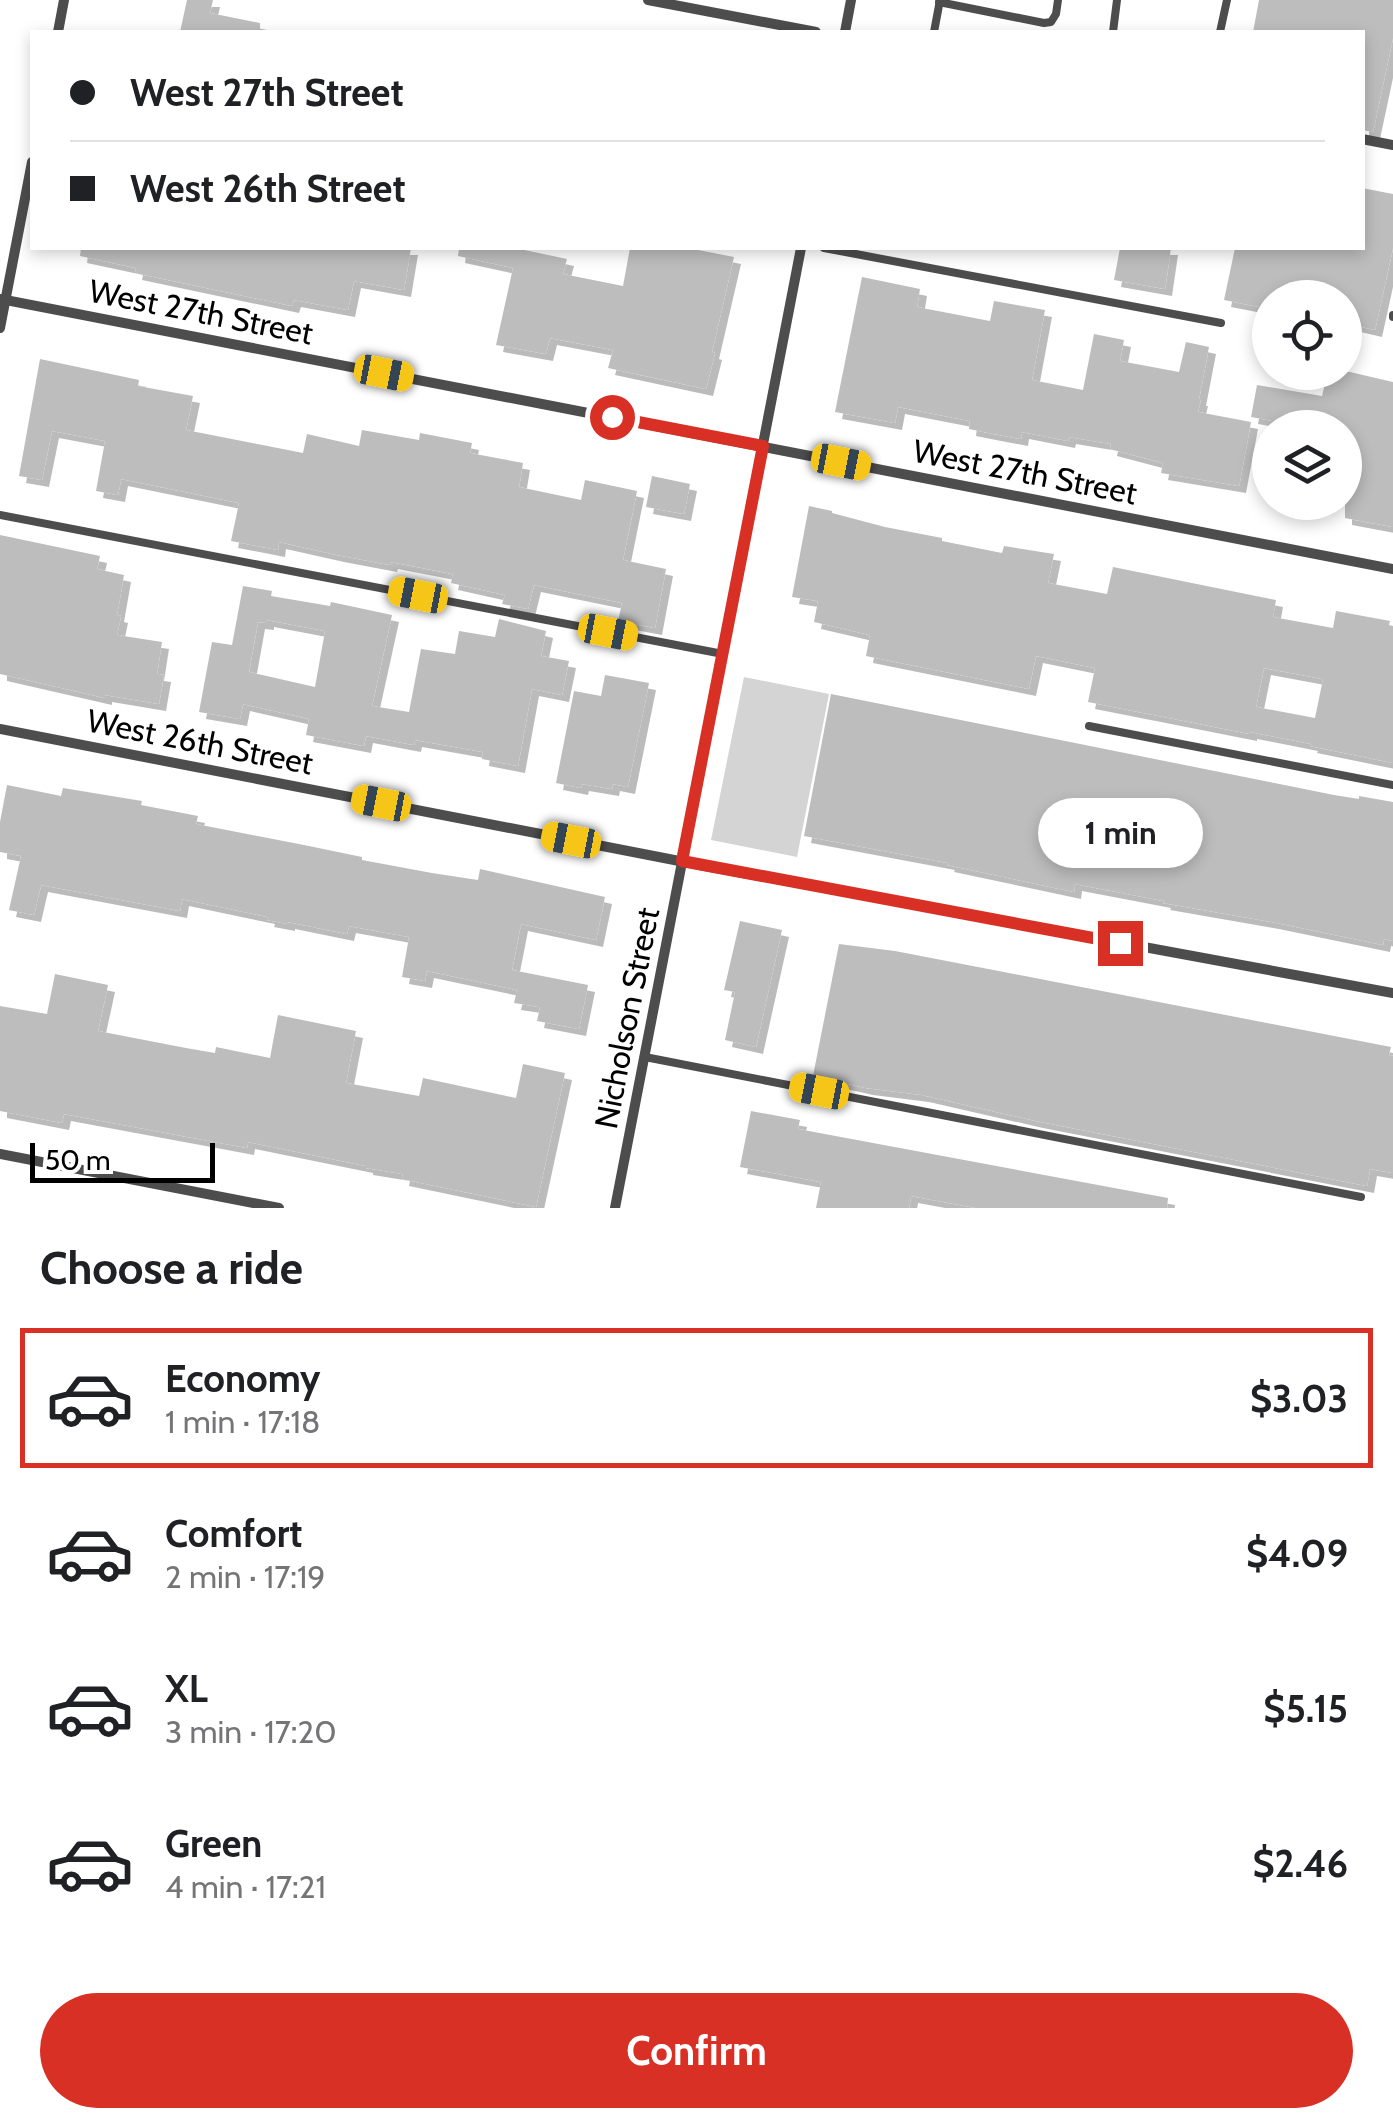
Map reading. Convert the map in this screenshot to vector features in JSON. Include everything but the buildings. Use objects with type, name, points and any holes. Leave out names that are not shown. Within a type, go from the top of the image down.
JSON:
[{"type":"street","points":[[58,30],[64,0]]},
{"type":"street","points":[[648,0],[806,30]]},
{"type":"street","points":[[844,30],[851,0]]},
{"type":"street","points":[[1365,140],[1393,145]]},
{"type":"street","points":[[0,328],[30,171]]},
{"type":"street","name":"Nicholson Street","points":[[615,1208],[801,250]]},
{"type":"street","name":"West 27th Street","points":[[3,299],[1393,569]]},
{"type":"street","name":"West 26th Street","points":[[0,729],[1393,993]]},
{"type":"street","points":[[0,1154],[279,1208]]},
{"type":"lane","points":[[934,30],[940,1],[1044,23],[1051,22],[1056,14],[1058,0]]},
{"type":"lane","points":[[1112,30],[1117,0]]},
{"type":"lane","points":[[1220,30],[1226,0]]},
{"type":"lane","points":[[835,250],[1221,323]]},
{"type":"lane","points":[[0,515],[722,654]]},
{"type":"lane","points":[[1089,726],[1393,785]]},
{"type":"lane","points":[[645,1056],[1362,1197]]},
{"type":"shaded area","points":[[744,677],[829,694],[797,857],[711,840]]},
{"type":"route","points":[[612,417],[763,446],[682,861],[1120,943]]}]
